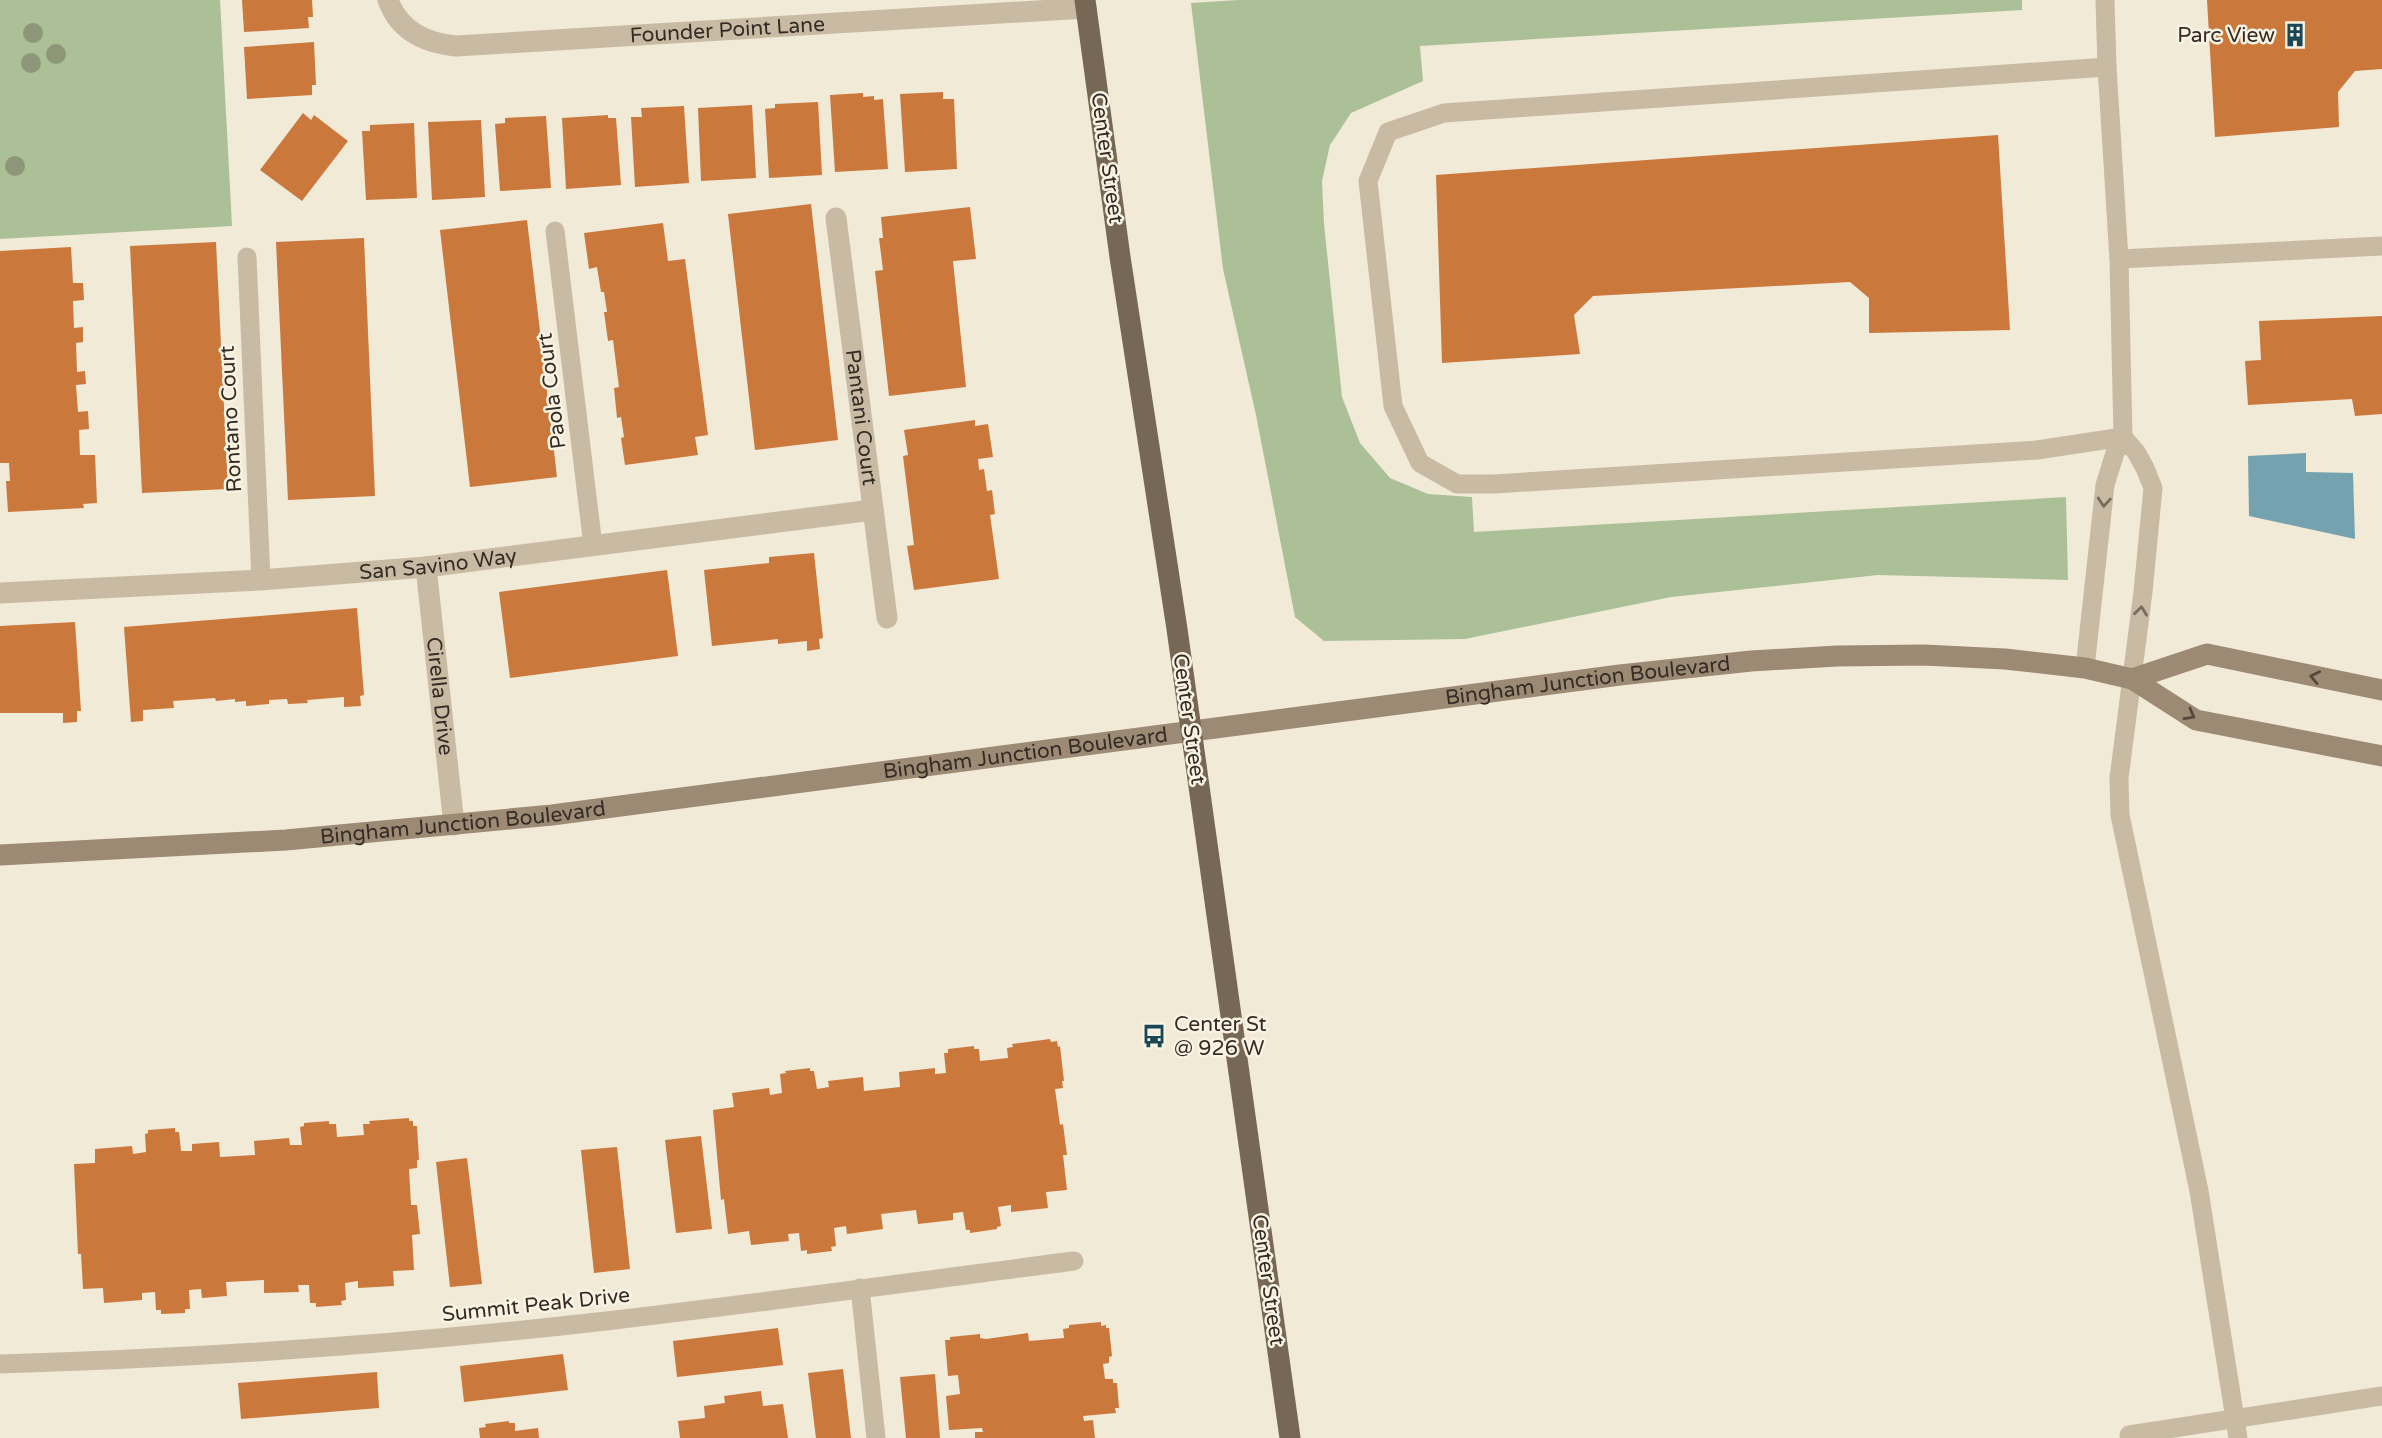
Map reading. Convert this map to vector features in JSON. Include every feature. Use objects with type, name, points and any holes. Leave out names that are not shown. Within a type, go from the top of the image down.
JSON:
[{"type":"main road","name":"Center Street","points":[[1086,4],[1290,1438]]},
{"type":"main road","points":[[2132,679],[2207,654],[2382,690]]},
{"type":"main road","name":"Bingham Junction Boulevard","points":[[0,855],[286,841],[454,825],[649,803],[1620,676],[1764,660],[1837,656],[1924,655],[2005,659],[2085,668],[2132,679],[2196,720],[2382,756]]},
{"type":"street","name":"Founder Point Lane","points":[[388,0],[398,20],[409,31],[431,42],[456,46],[1086,4]]},
{"type":"street","name":"Pantani Court","points":[[836,218],[887,618]]},
{"type":"street","name":"San Savino Way","points":[[0,593],[261,580],[426,567],[872,510]]},
{"type":"street","name":"Cirella Drive","points":[[426,567],[454,825]]},
{"type":"lane","points":[[2085,668],[2105,485],[2123,438],[2119,259],[2105,0]]},
{"type":"lane","points":[[2107,67],[1444,113],[1388,132],[1368,181],[1393,407],[1420,463],[1457,484],[1494,484],[2037,450],[2123,438]]},
{"type":"lane","name":"Paola Court","points":[[555,231],[593,546]]},
{"type":"lane","points":[[2119,259],[2382,246]]},
{"type":"lane","name":"Rontano Court","points":[[247,257],[261,580]]},
{"type":"lane","points":[[2123,438],[2141,460],[2152,488],[2143,592],[2119,778],[2120,815],[2199,1191],[2236,1428]]},
{"type":"lane","name":"Summit Peak Drive","points":[[0,1364],[281,1351],[448,1338],[607,1321],[1074,1261]]},
{"type":"lane","points":[[860,1289],[876,1438]]},
{"type":"lane","points":[[2129,1435],[2236,1428],[2382,1396]]},
{"type":"green space","points":[[0,0],[220,0],[232,226],[0,239]]},
{"type":"green space","points":[[1238,0],[2022,0],[2022,10],[1420,46],[1423,81],[1351,113],[1330,145],[1322,181],[1324,224],[1342,397],[1360,443],[1390,478],[1428,494],[1472,497],[1474,532],[2066,497],[2068,580],[1878,575],[1671,597],[1465,639],[1324,641],[1295,617],[1256,415],[1223,269],[1191,3]]},
{"type":"water","points":[[2306,453],[2306,472],[2353,473],[2355,539],[2249,516],[2248,456]]},
{"type":"building","points":[[242,0],[312,0],[313,17],[308,17],[309,28],[244,32]]},
{"type":"building","name":"Parc View","points":[[2207,0],[2382,0],[2382,69],[2355,71],[2338,92],[2339,127],[2215,137]]},
{"type":"building","points":[[314,42],[316,85],[312,85],[312,95],[247,99],[244,47]]},
{"type":"building","points":[[943,92],[943,99],[954,99],[957,169],[905,172],[900,94]]},
{"type":"building","points":[[863,93],[863,97],[883,99],[888,169],[835,172],[830,95]]},
{"type":"building","points":[[818,102],[822,175],[769,178],[765,109],[775,108],[775,104]]},
{"type":"building","points":[[752,105],[756,178],[701,181],[698,108]]},
{"type":"building","points":[[684,106],[689,183],[635,187],[631,117],[642,117],[641,108]]},
{"type":"building","points":[[303,113],[311,120],[314,115],[348,141],[302,201],[260,170]]},
{"type":"building","points":[[608,115],[608,118],[616,118],[621,185],[566,189],[562,118]]},
{"type":"building","points":[[546,116],[551,188],[500,191],[495,124],[505,123],[505,118]]},
{"type":"building","points":[[481,120],[485,197],[432,200],[428,122]]},
{"type":"building","points":[[414,123],[417,198],[366,200],[362,131],[370,131],[370,125]]},
{"type":"building","points":[[1998,135],[2010,330],[1869,333],[1869,298],[1850,282],[1593,296],[1574,315],[1580,354],[1442,363],[1436,175]]},
{"type":"building","points":[[811,204],[838,440],[755,450],[728,214]]},
{"type":"building","points":[[970,207],[976,259],[953,261],[966,387],[889,396],[875,271],[883,270],[879,238],[883,238],[881,217]]},
{"type":"building","points":[[527,220],[557,477],[470,487],[440,230]]},
{"type":"building","points":[[663,223],[668,261],[685,259],[708,435],[695,437],[698,455],[625,465],[621,438],[624,437],[621,417],[617,418],[614,388],[619,387],[613,340],[608,341],[604,292],[601,292],[597,267],[589,269],[584,233]]},
{"type":"building","points":[[364,238],[375,496],[288,500],[276,242]]},
{"type":"building","points":[[216,242],[228,489],[142,493],[130,246]]},
{"type":"building","points":[[71,247],[73,283],[83,283],[84,300],[73,301],[74,328],[83,327],[83,342],[76,343],[77,372],[85,371],[86,384],[76,385],[78,412],[88,411],[89,429],[79,430],[80,455],[95,455],[97,503],[83,504],[84,508],[8,512],[6,481],[10,481],[9,463],[0,463],[0,251]]},
{"type":"building","points":[[2382,316],[2382,414],[2355,416],[2352,399],[2248,405],[2245,361],[2261,360],[2259,321]]},
{"type":"building","points":[[975,420],[975,426],[988,424],[993,457],[978,459],[979,470],[984,469],[987,491],[992,490],[995,514],[990,515],[999,579],[914,590],[907,546],[914,545],[903,456],[908,455],[904,430]]},
{"type":"building","points":[[814,553],[823,638],[819,639],[820,649],[807,651],[807,641],[778,644],[778,639],[712,646],[704,570],[769,563],[769,557]]},
{"type":"building","points":[[667,570],[678,656],[510,678],[499,592]]},
{"type":"building","points":[[357,608],[364,695],[360,696],[361,706],[344,707],[344,697],[288,704],[287,699],[269,700],[269,704],[246,706],[246,701],[216,701],[215,698],[173,701],[174,708],[143,710],[143,721],[131,722],[124,627]]},
{"type":"building","points":[[75,622],[81,711],[77,711],[77,722],[63,723],[63,713],[0,713],[0,626]]},
{"type":"building","points":[[1050,1039],[1051,1042],[1057,1041],[1058,1047],[1060,1046],[1064,1081],[1063,1088],[1055,1089],[1067,1155],[1063,1155],[1067,1190],[1046,1192],[1048,1208],[1011,1212],[1011,1205],[998,1207],[1001,1226],[970,1233],[970,1230],[966,1230],[963,1212],[953,1213],[953,1220],[918,1224],[916,1210],[881,1214],[883,1229],[847,1234],[846,1226],[834,1228],[836,1246],[831,1247],[832,1251],[807,1254],[807,1250],[801,1251],[799,1233],[788,1234],[789,1241],[751,1245],[749,1231],[728,1234],[724,1199],[721,1200],[713,1110],[734,1107],[732,1093],[769,1088],[770,1095],[782,1093],[780,1074],[810,1068],[810,1071],[814,1071],[817,1089],[829,1087],[828,1081],[863,1077],[864,1091],[900,1087],[899,1072],[935,1068],[935,1074],[946,1073],[944,1053],[948,1053],[948,1049],[974,1046],[974,1049],[979,1049],[980,1061],[1008,1058],[1007,1048],[1013,1047],[1012,1044]]},
{"type":"building","points":[[409,1118],[409,1121],[413,1121],[413,1126],[417,1126],[419,1160],[417,1168],[409,1169],[411,1205],[417,1205],[420,1234],[412,1235],[414,1270],[393,1271],[394,1286],[358,1288],[358,1281],[345,1283],[346,1300],[341,1301],[342,1305],[316,1307],[316,1303],[310,1303],[309,1285],[298,1285],[299,1292],[264,1293],[264,1280],[226,1282],[227,1296],[202,1298],[201,1289],[189,1290],[190,1309],[185,1309],[185,1313],[161,1314],[161,1310],[156,1310],[155,1292],[142,1293],[142,1300],[104,1303],[103,1288],[83,1289],[81,1254],[78,1254],[74,1164],[95,1163],[95,1149],[132,1146],[133,1154],[146,1152],[145,1134],[148,1130],[175,1128],[175,1132],[179,1132],[181,1151],[192,1151],[192,1144],[219,1142],[220,1157],[255,1155],[254,1141],[289,1138],[290,1145],[302,1145],[300,1127],[304,1126],[304,1123],[329,1121],[329,1124],[336,1124],[337,1137],[364,1135],[363,1124],[370,1124],[369,1121]]},
{"type":"building","points":[[701,1136],[712,1229],[676,1233],[665,1140]]},
{"type":"building","points":[[617,1147],[630,1269],[594,1273],[581,1150]]},
{"type":"building","points":[[467,1158],[482,1284],[450,1287],[436,1162]]},
{"type":"building","points":[[1101,1322],[1101,1326],[1106,1325],[1106,1328],[1109,1328],[1112,1356],[1109,1357],[1109,1363],[1103,1364],[1105,1379],[1113,1379],[1113,1383],[1117,1383],[1119,1408],[1115,1408],[1116,1413],[1083,1416],[1084,1421],[1093,1420],[1095,1438],[975,1438],[975,1432],[983,1432],[982,1428],[949,1430],[946,1396],[960,1394],[958,1375],[948,1376],[945,1340],[950,1340],[950,1337],[980,1334],[980,1338],[986,1339],[1028,1333],[1029,1341],[1064,1338],[1063,1329],[1069,1328],[1069,1325]]},
{"type":"building","points":[[778,1328],[783,1365],[677,1377],[673,1341]]},
{"type":"building","points":[[563,1354],[568,1390],[464,1402],[460,1366]]},
{"type":"building","points":[[843,1369],[851,1438],[816,1438],[808,1373]]},
{"type":"building","points":[[377,1372],[379,1408],[241,1419],[238,1383]]},
{"type":"building","points":[[935,1374],[940,1438],[906,1438],[900,1377]]},
{"type":"building","points":[[761,1391],[763,1406],[783,1404],[788,1438],[680,1438],[678,1421],[705,1418],[704,1406],[725,1403],[724,1396]]},
{"type":"building","points":[[509,1421],[515,1423],[515,1431],[538,1428],[539,1438],[480,1438],[479,1428],[486,1427],[485,1424]]},
{"type":"place","name":"Parc View","points":[[2295,35]]},
{"type":"place","name":"Center St @ 926 W","points":[[1154,1036]]}]
